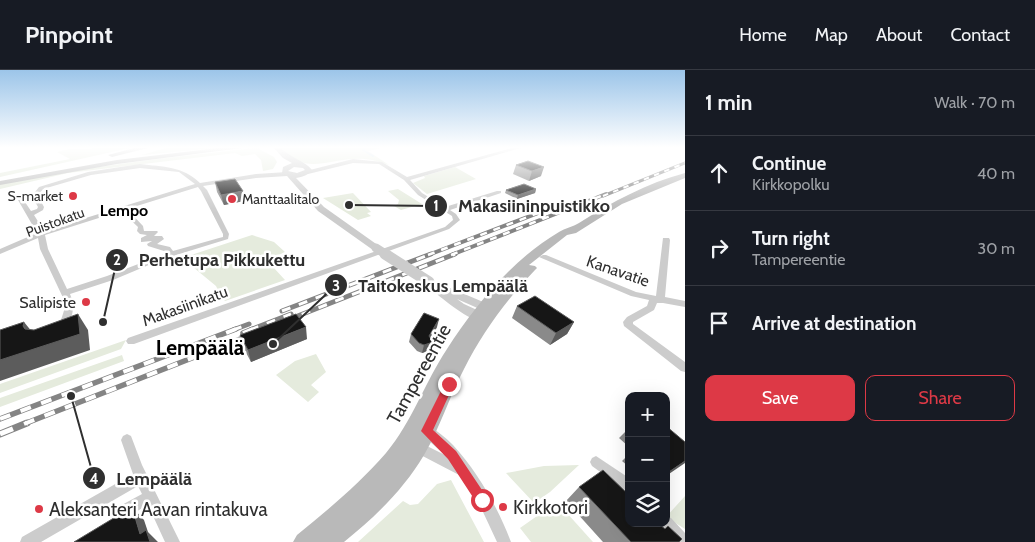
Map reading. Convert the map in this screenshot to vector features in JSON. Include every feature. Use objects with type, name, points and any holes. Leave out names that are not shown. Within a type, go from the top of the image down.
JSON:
[{"type":"main road","points":[[0,182],[55,169]]},
{"type":"main road","points":[[0,182],[76,169]]},
{"type":"main road","name":"Tampereentie","points":[[328,542],[372,504],[404,469],[412,444],[421,427],[508,279],[564,233],[573,231],[619,202],[685,175]]},
{"type":"main road","name":"Tampereentie","points":[[486,314],[520,279],[569,237],[573,231]]},
{"type":"main road","name":"Tampereentie","points":[[304,542],[352,504],[392,460],[412,444]]},
{"type":"street","points":[[30,214],[40,210],[41,207],[35,196],[41,188],[91,173],[119,169]]},
{"type":"street","points":[[65,293],[171,253],[222,240],[226,237],[201,186],[180,171],[164,169]]},
{"type":"street","points":[[287,171],[304,169]]},
{"type":"street","points":[[304,169],[300,180],[305,192]]},
{"type":"street","points":[[391,169],[406,179],[420,194],[445,210],[499,192]]},
{"type":"street","points":[[406,179],[442,169]]},
{"type":"street","points":[[287,171],[326,213],[429,282],[460,307],[486,314]]},
{"type":"street","name":"Puistokatu","points":[[0,252],[201,186],[287,171]]},
{"type":"street","points":[[21,200],[42,237],[44,249],[70,304],[64,326],[55,336]]},
{"type":"street","points":[[124,210],[141,227],[140,231],[142,233],[155,232],[144,240],[160,237],[160,239],[151,244],[167,249],[171,253]]},
{"type":"street","name":"Makasiinikatu","points":[[131,341],[390,249],[454,224],[456,218],[445,210]]},
{"type":"street","name":"Puistokatu","points":[[0,257],[42,237]]},
{"type":"street","points":[[666,240],[657,300],[651,308],[630,319],[628,322],[629,326],[685,368]]},
{"type":"street","name":"Kanavatie","points":[[543,258],[613,287],[657,300],[685,304]]},
{"type":"street","points":[[421,427],[448,450],[501,533],[504,542]]},
{"type":"street","points":[[127,440],[141,477],[173,542]]},
{"type":"street","points":[[412,444],[463,471]]},
{"type":"street","points":[[596,462],[625,483]]},
{"type":"street","points":[[27,542],[141,477]]},
{"type":"street","points":[[107,522],[151,496]]},
{"type":"street","points":[[670,527],[683,542]]},
{"type":"shaded area","points":[[20,169],[36,169],[0,177],[0,173]]},
{"type":"shaded area","points":[[101,169],[68,173],[0,189],[0,184],[64,172]]},
{"type":"shaded area","points":[[448,169],[459,169],[476,179],[427,194],[413,183],[425,178],[424,176]]},
{"type":"shaded area","points":[[398,189],[422,204],[401,210],[394,206],[398,204],[399,200],[388,191]]},
{"type":"shaded area","points":[[353,193],[371,212],[367,213],[371,216],[358,220],[323,198]]},
{"type":"shaded area","points":[[252,235],[274,242],[285,252],[270,259],[274,268],[285,280],[225,301],[216,286],[182,258]]},
{"type":"shaded area","points":[[126,340],[121,349],[0,393],[0,384]]},
{"type":"shaded area","points":[[316,354],[326,372],[311,385],[319,392],[308,402],[276,375],[295,361]]},
{"type":"shaded area","points":[[122,355],[124,361],[0,407],[0,398]]},
{"type":"shaded area","points":[[579,465],[550,492],[534,503],[506,473],[544,466]]},
{"type":"shaded area","points":[[451,480],[484,542],[358,542],[403,501],[410,505],[418,504],[437,484]]},
{"type":"shaded area","points":[[685,496],[685,529],[670,520],[670,513]]},
{"type":"shaded area","points":[[557,502],[593,542],[531,542],[520,528]]},
{"type":"building","points":[[235,179],[243,191],[221,195],[215,182]]},
{"type":"building","points":[[524,184],[536,189],[518,195],[506,190]]},
{"type":"building","points":[[535,296],[574,322],[556,333],[517,306]]},
{"type":"building","points":[[424,313],[439,319],[429,336],[433,342],[424,345],[419,343],[411,334]]},
{"type":"building","points":[[78,314],[80,334],[0,360],[0,330],[24,322],[23,326],[25,329],[34,330]]},
{"type":"building","points":[[296,314],[306,327],[248,350],[240,335]]},
{"type":"building","points":[[670,429],[685,442],[685,461],[670,471]]},
{"type":"building","points":[[603,470],[625,491],[625,527],[663,527],[665,529],[669,527],[682,539],[679,542],[631,542],[579,487]]},
{"type":"building","points":[[132,507],[140,534],[146,530],[150,542],[74,542]]},
{"type":"railway","points":[[603,196],[670,169]]},
{"type":"railway","points":[[451,255],[606,194]]},
{"type":"railway","points":[[428,255],[546,210]]},
{"type":"railway","points":[[282,311],[431,254]]},
{"type":"railway","points":[[285,321],[455,254]]},
{"type":"railway","points":[[250,330],[291,314]]},
{"type":"railway","points":[[233,330],[249,324]]},
{"type":"railway","points":[[0,419],[236,329]]},
{"type":"railway","points":[[243,333],[253,329]]},
{"type":"railway","points":[[24,424],[253,334]]},
{"type":"railway","points":[[0,434],[27,423]]},
{"type":"place","name":"S-market","points":[[73,196]]},
{"type":"place","name":"Manttaalitalo","points":[[232,199]]},
{"type":"place","name":"Makasiininpuistikko","points":[[349,205]]},
{"type":"place","name":"Salipiste","points":[[86,302]]},
{"type":"place","name":"Perhetupa Pikkukettu","points":[[103,322]]},
{"type":"place","name":"Taitokeskus Lempäälä","points":[[273,344]]},
{"type":"place","name":"Lempäälä","points":[[71,396]]},
{"type":"place","name":"Kirkkotori","points":[[503,507]]},
{"type":"place","name":"Aleksanteri Aavan rintakuva","points":[[39,509]]},
{"type":"district","name":"Lempo","points":[[124,210]]},
{"type":"district","name":"Lempäälä","points":[[200,347]]},
{"type":"route","points":[[449,384],[427,431],[445,446],[482,500]]}]
